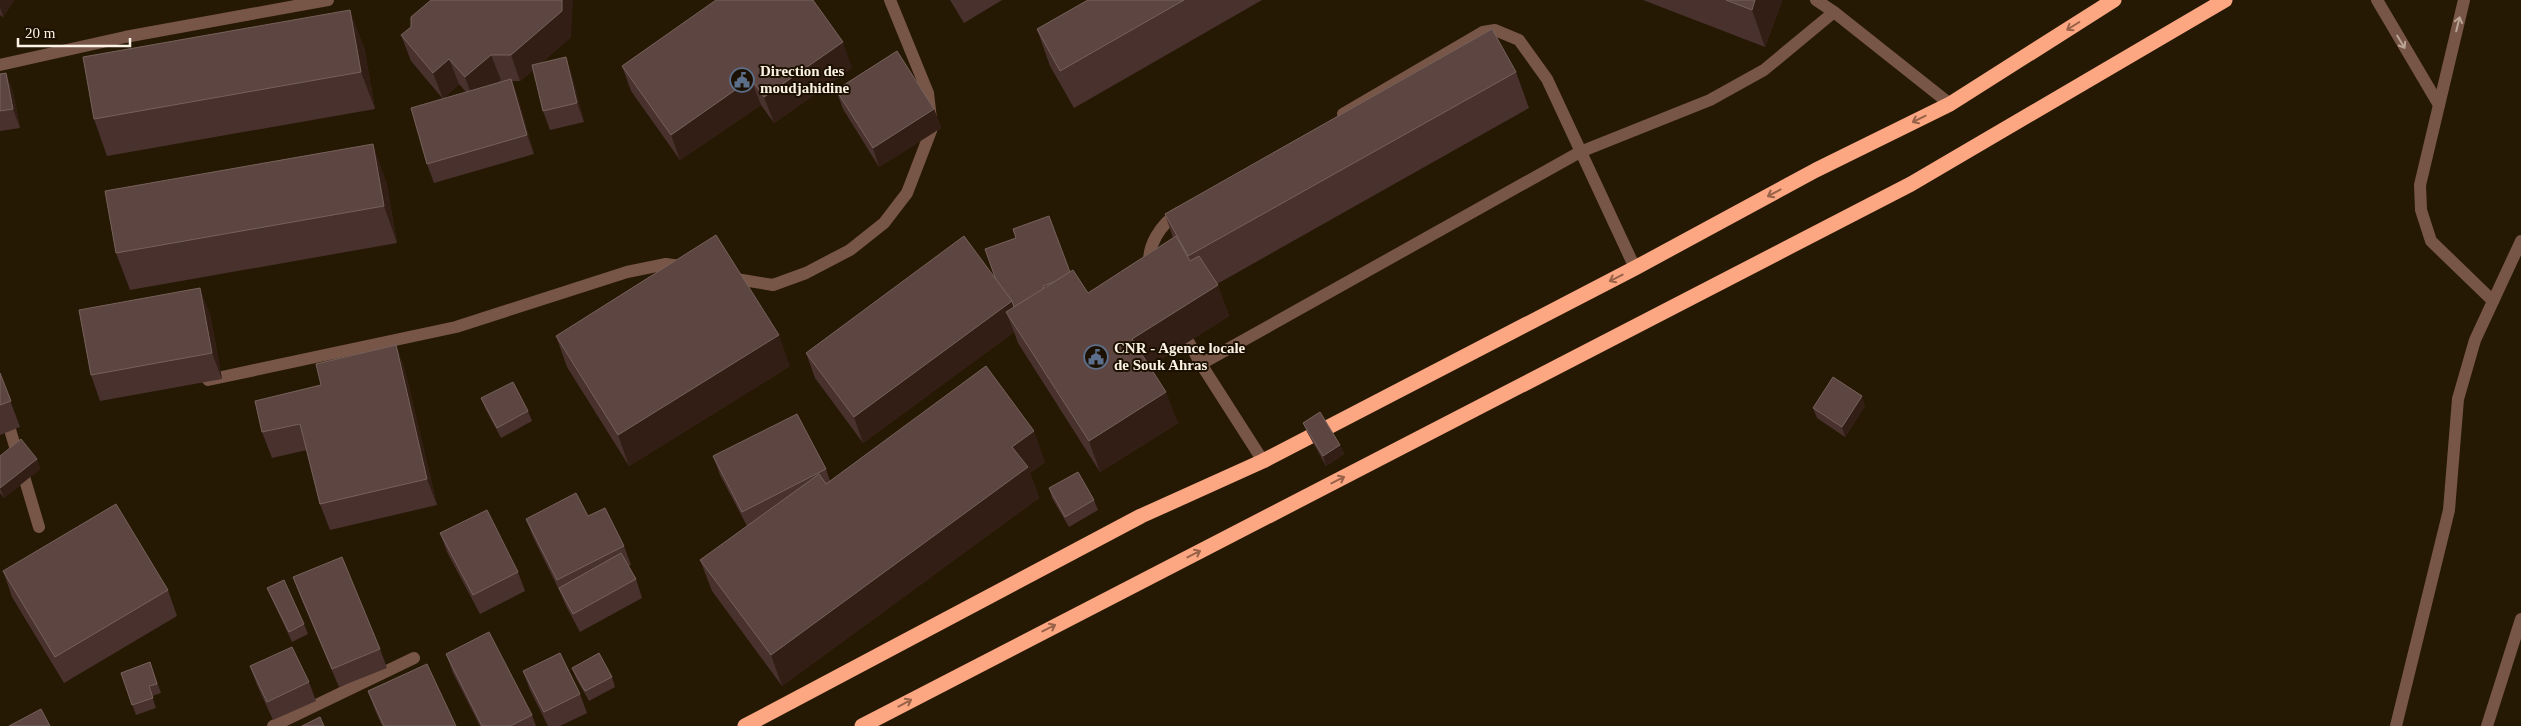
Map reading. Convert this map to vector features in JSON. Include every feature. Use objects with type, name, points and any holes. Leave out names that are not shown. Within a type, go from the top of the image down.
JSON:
[{"type":"highway","points":[[745,726],[1140,516],[1263,461],[1635,268],[1816,170],[1950,104],[2114,0]]},
{"type":"highway","points":[[862,726],[1911,184],[2225,0]]},
{"type":"street","points":[[0,65],[125,37],[328,0]]},
{"type":"street","points":[[719,274],[742,281],[773,285],[806,273],[850,250],[884,223],[907,193],[932,128],[928,93],[890,0]]},
{"type":"street","points":[[1816,0],[1834,12],[1950,104]]},
{"type":"street","points":[[2376,0],[2438,105]]},
{"type":"street","points":[[2464,0],[2420,186],[2421,210],[2432,241],[2493,301]]},
{"type":"street","points":[[1201,364],[1580,152],[1718,96],[1764,70],[1834,12]]},
{"type":"street","points":[[1334,119],[1483,32],[1495,30],[1520,40],[1547,80],[1635,268]]},
{"type":"street","points":[[1152,280],[1148,259],[1152,244],[1175,215],[1192,205]]},
{"type":"street","points":[[2396,726],[2449,510],[2458,399],[2475,340],[2521,241]]},
{"type":"street","points":[[208,380],[456,328],[627,272],[666,264],[703,270]]},
{"type":"street","points":[[1174,315],[1201,364],[1263,461]]},
{"type":"street","points":[[0,396],[39,527]]},
{"type":"street","points":[[2487,726],[2521,619]]},
{"type":"street","points":[[273,726],[414,658]]},
{"type":"building","points":[[431,0],[562,0],[562,11],[511,55],[491,55],[465,77],[449,59],[433,73],[401,35],[411,27],[411,17]]},
{"type":"building","name":"Direction des moudjahidine","points":[[716,0],[813,0],[843,42],[764,97],[751,79],[671,135],[622,66]]},
{"type":"building","points":[[1088,0],[1184,0],[1060,71],[1037,29]]},
{"type":"building","points":[[1726,0],[1755,0],[1752,10]]},
{"type":"building","points":[[350,10],[361,72],[94,119],[83,57]]},
{"type":"building","points":[[1492,29],[1516,72],[1188,256],[1165,214]]},
{"type":"building","points":[[897,51],[934,109],[873,148],[836,90]]},
{"type":"building","points":[[566,57],[577,103],[543,111],[532,65]]},
{"type":"building","points":[[6,73],[13,109],[0,111],[0,74]]},
{"type":"building","points":[[511,79],[527,135],[427,164],[411,108]]},
{"type":"building","points":[[373,144],[384,206],[116,253],[105,191]]},
{"type":"building","points":[[1049,216],[1070,272],[1054,282],[1043,286],[1044,289],[1014,307],[1012,301],[996,280],[985,249],[1016,238],[1013,229]]},
{"type":"building","points":[[716,235],[779,335],[618,435],[556,336]]},
{"type":"building","points":[[964,236],[1012,301],[854,417],[806,353]]},
{"type":"building","name":"CNR - Agence locale de Souk Ahras","points":[[1176,236],[1190,261],[1199,256],[1218,285],[1132,339],[1166,392],[1089,441],[1006,312],[1073,270],[1088,293]]},
{"type":"building","points":[[200,288],[212,353],[91,375],[79,310]]},
{"type":"building","points":[[396,345],[427,479],[320,504],[300,424],[262,432],[255,401],[321,385],[316,364]]},
{"type":"building","points":[[986,366],[1034,431],[1012,447],[1028,467],[771,655],[700,560],[819,474],[826,484]]},
{"type":"building","points":[[0,373],[11,401],[0,405]]},
{"type":"building","points":[[1833,377],[1862,396],[1842,427],[1813,408]]},
{"type":"building","points":[[513,382],[528,411],[497,428],[481,398]]},
{"type":"building","points":[[1320,412],[1340,445],[1323,456],[1303,423]]},
{"type":"building","points":[[797,414],[826,469],[742,512],[713,456]]},
{"type":"building","points":[[21,439],[37,459],[0,488],[0,456]]},
{"type":"building","points":[[1078,472],[1094,500],[1065,517],[1049,488]]},
{"type":"building","points":[[576,493],[588,516],[605,508],[624,546],[557,580],[526,519]]},
{"type":"building","points":[[116,504],[168,590],[55,657],[3,571]]},
{"type":"building","points":[[487,510],[518,572],[473,595],[440,533]]},
{"type":"building","points":[[621,553],[636,579],[573,614],[559,588]]},
{"type":"building","points":[[342,557],[380,649],[332,669],[293,577]]},
{"type":"building","points":[[284,580],[304,624],[289,632],[267,588]]},
{"type":"building","points":[[489,632],[532,715],[510,726],[482,726],[446,654]]},
{"type":"building","points":[[292,647],[309,682],[267,702],[250,666]]},
{"type":"building","points":[[560,653],[580,694],[544,712],[523,671]]},
{"type":"building","points":[[599,653],[612,677],[585,691],[572,668]]},
{"type":"building","points":[[150,662],[157,684],[149,686],[153,698],[132,705],[121,673]]},
{"type":"building","points":[[427,664],[456,726],[384,726],[368,691]]},
{"type":"building","points":[[41,709],[50,726],[9,726]]},
{"type":"building","points":[[320,717],[324,726],[302,726]]},
{"type":"place","name":"Direction des moudjahidine","points":[[742,80]]},
{"type":"place","name":"CNR - Agence locale de Souk Ahras","points":[[1096,357]]}]
